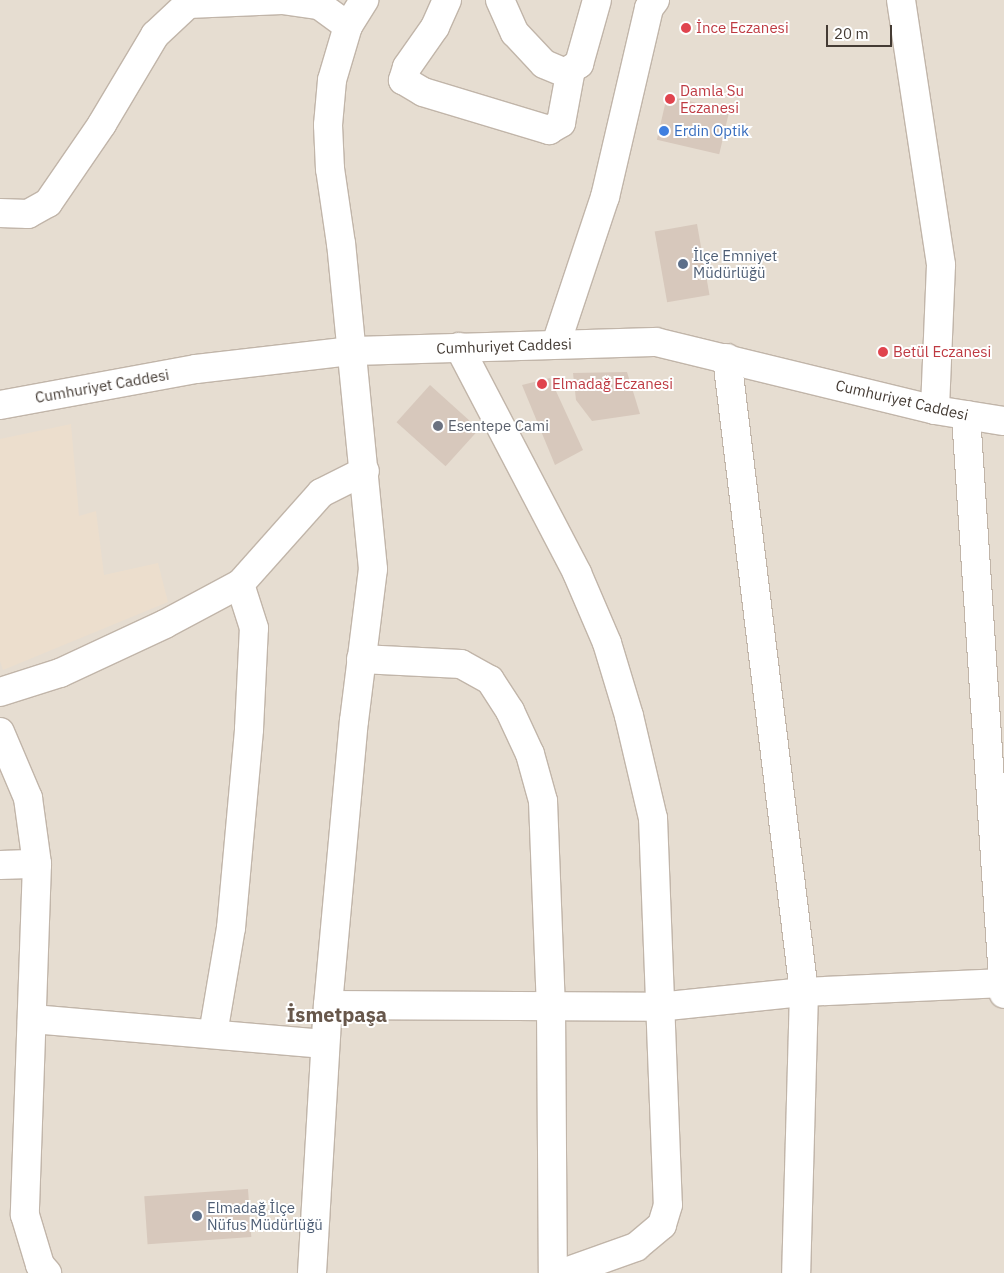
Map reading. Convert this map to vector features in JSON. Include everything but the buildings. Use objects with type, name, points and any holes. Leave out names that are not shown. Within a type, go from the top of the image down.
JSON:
[{"type":"street","points":[[0,213],[28,214],[48,203],[102,124],[155,34],[188,2],[282,0],[319,5],[348,26]]},
{"type":"street","points":[[312,1273],[328,1005],[372,569],[365,471],[330,168],[328,125],[332,80],[348,26],[364,0]]},
{"type":"street","points":[[447,0],[435,26],[407,67],[403,80],[423,92],[549,130],[561,123],[572,69]]},
{"type":"street","points":[[500,0],[515,33],[544,64],[565,73],[579,64],[596,0]]},
{"type":"street","points":[[556,344],[605,197],[649,8],[655,0]]},
{"type":"street","points":[[901,0],[941,265],[935,410]]},
{"type":"street","name":"Cumhuriyet Caddesi","points":[[0,405],[196,369],[352,351],[656,342],[935,410],[1004,421]]},
{"type":"street","points":[[459,347],[577,573],[607,644],[629,716],[653,818],[658,1007],[668,1205],[662,1225],[636,1247],[563,1273]]},
{"type":"street","points":[[726,358],[804,992],[796,1273]]},
{"type":"street","points":[[966,415],[1004,994]]},
{"type":"street","points":[[0,692],[60,673],[165,624],[240,584],[321,493],[365,471]]},
{"type":"street","points":[[213,1034],[231,928],[249,729],[254,628],[240,584]]},
{"type":"street","points":[[362,659],[461,664],[490,680],[510,711],[530,754],[543,801],[551,1007],[553,1273]]},
{"type":"street","points":[[0,732],[28,798],[37,864],[25,1215],[40,1265],[47,1273]]},
{"type":"street","points":[[0,865],[37,864]]},
{"type":"street","points":[[328,1005],[658,1007],[804,992],[1004,983]]},
{"type":"street","points":[[32,1019],[325,1044]]},
{"type":"shaded area","points":[[0,0],[1004,0],[1004,1273],[0,1273]]},
{"type":"shaded area","points":[[71,424],[79,516],[96,511],[104,575],[158,563],[168,602],[3,670],[0,661],[0,439]]},
{"type":"place","name":"İnce Eczanesi","points":[[686,28]]},
{"type":"place","name":"Damla Su Eczanesi","points":[[670,99]]},
{"type":"place","name":"Erdin Optik","points":[[664,131]]},
{"type":"place","name":"İlçe Emniyet Müdürlüğü","points":[[683,264]]},
{"type":"place","name":"Betül Eczanesi","points":[[883,352]]},
{"type":"place","name":"Elmadağ Eczanesi","points":[[542,384]]},
{"type":"place","name":"Esentepe Cami","points":[[438,426]]},
{"type":"place","name":"Elmadağ İlçe Nüfus Müdürlüğü","points":[[197,1216]]},
{"type":"district","name":"İsmetpaşa","points":[[337,1014]]}]
